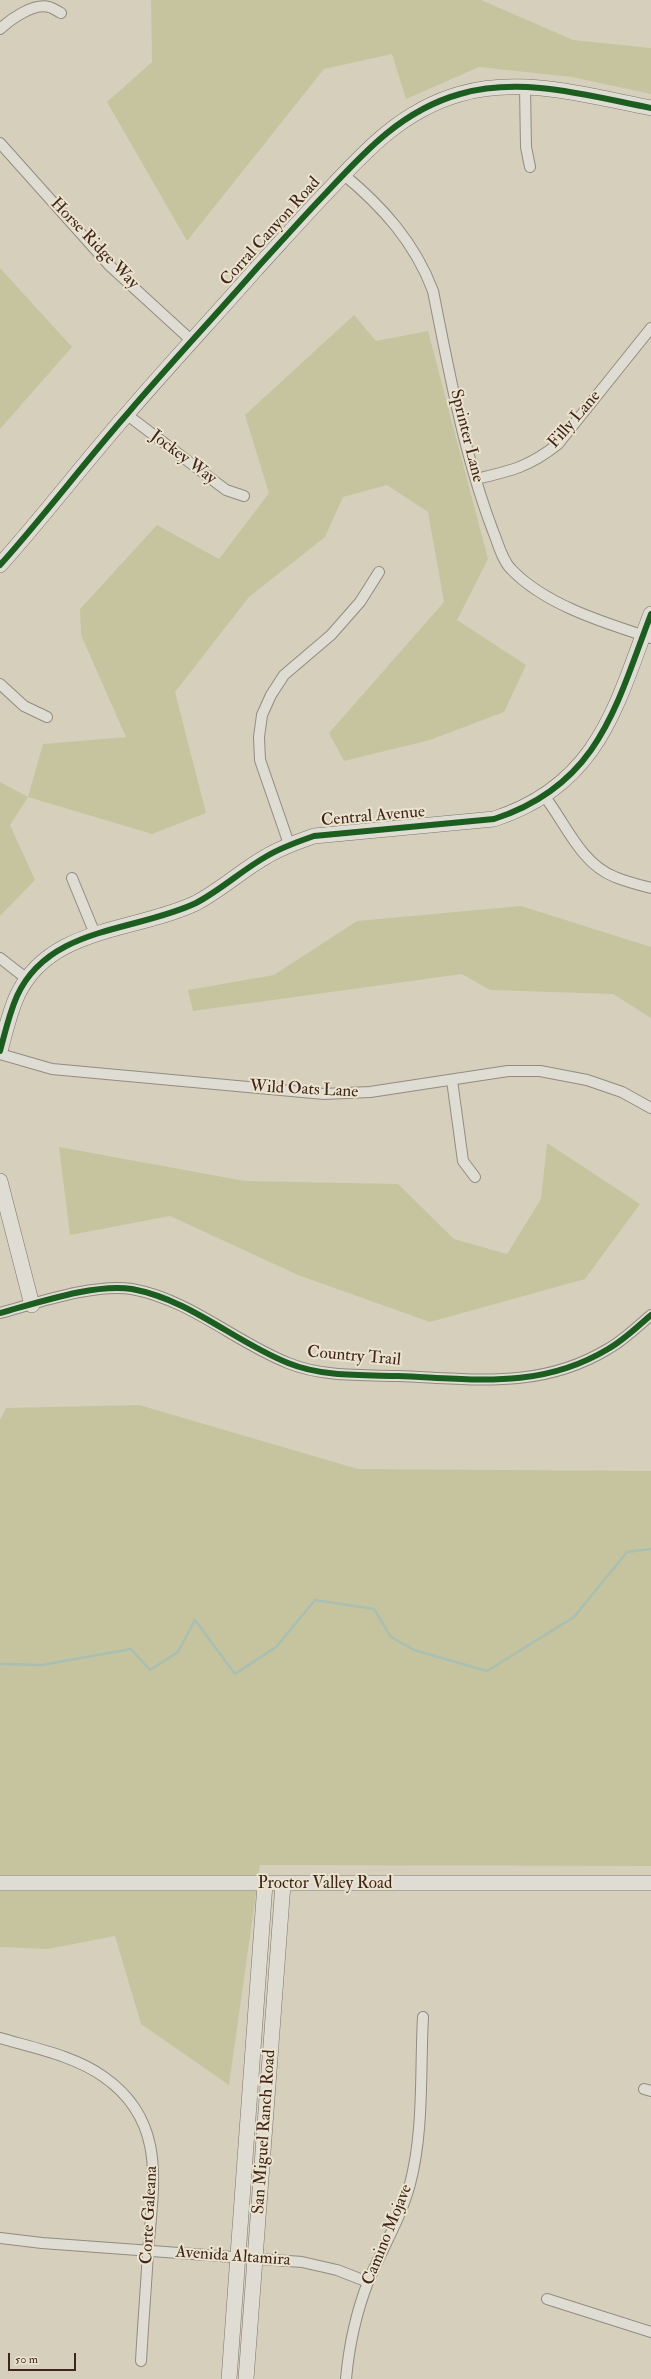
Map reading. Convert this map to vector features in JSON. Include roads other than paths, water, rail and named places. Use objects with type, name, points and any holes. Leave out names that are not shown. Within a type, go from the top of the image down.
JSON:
[{"type":"street","points":[[0,29],[16,17],[34,9],[48,7],[60,13]]},
{"type":"street","points":[[525,87],[526,147],[530,167]]},
{"type":"street","name":"Corral Canyon Road","points":[[1,562],[126,414],[343,174],[384,134],[420,110],[446,98],[477,90],[525,87],[549,88],[651,108]]},
{"type":"street","name":"Horse Ridge Way","points":[[0,143],[109,265],[192,341]]},
{"type":"street","name":"Sprinter Lane","points":[[343,174],[360,188],[399,228],[425,268],[433,291],[476,479],[487,515],[510,568],[547,597],[626,631],[647,637]]},
{"type":"street","name":"Filly Lane","points":[[476,479],[517,470],[540,458],[558,444],[651,328]]},
{"type":"street","name":"Jockey Way","points":[[126,414],[226,490],[244,496]]},
{"type":"street","points":[[289,844],[260,760],[259,737],[262,715],[271,695],[284,675],[330,635],[360,602],[379,572]]},
{"type":"street","name":"Central Avenue","points":[[0,1052],[14,1004],[27,979],[41,963],[58,950],[95,934],[164,915],[195,903],[266,857],[289,844],[329,834],[494,819],[510,814],[545,797],[571,774],[597,744],[647,637],[651,614]]},
{"type":"street","points":[[0,684],[24,706],[47,717]]},
{"type":"street","points":[[545,797],[570,836],[592,861],[614,877],[651,888]]},
{"type":"street","points":[[72,878],[95,934]]},
{"type":"street","points":[[0,958],[27,979]]},
{"type":"street","name":"Wild Oats Lane","points":[[0,1052],[52,1069],[324,1094],[370,1092],[508,1071],[556,1073],[603,1085],[651,1108]]},
{"type":"street","points":[[452,1080],[463,1161],[475,1177]]},
{"type":"street","points":[[0,1181],[32,1305]]},
{"type":"street","name":"Country Trail","points":[[0,1313],[77,1293],[117,1288],[132,1289],[190,1309],[266,1354],[298,1366],[318,1371],[360,1375],[513,1380],[551,1373],[581,1363],[622,1340],[651,1315]]},
{"type":"street","name":"Proctor Valley Road","points":[[0,1883],[651,1883]]},
{"type":"street","name":"San Miguel Ranch Road","points":[[229,2379],[265,1884]]},
{"type":"street","name":"San Miguel Ranch Road","points":[[246,2379],[283,1884]]},
{"type":"street","name":"Camino Mojave","points":[[346,2379],[353,2333],[368,2282],[403,2205],[411,2176],[418,2130],[423,2018]]},
{"type":"street","name":"Corte Galeana","points":[[0,2038],[56,2055],[95,2072],[117,2088],[134,2107],[148,2138],[154,2163],[154,2189],[148,2250],[141,2361]]},
{"type":"street","name":"Avenida Altamira","points":[[0,2238],[42,2243],[302,2262],[336,2270],[368,2282]]},
{"type":"street","points":[[547,2299],[651,2332]]},
{"type":"waterway","points":[[0,1664],[42,1665],[131,1649],[150,1670],[178,1652],[195,1620],[235,1674],[276,1647],[315,1600],[374,1609],[391,1637],[414,1650],[487,1671],[574,1617],[627,1552],[651,1549]]}]
